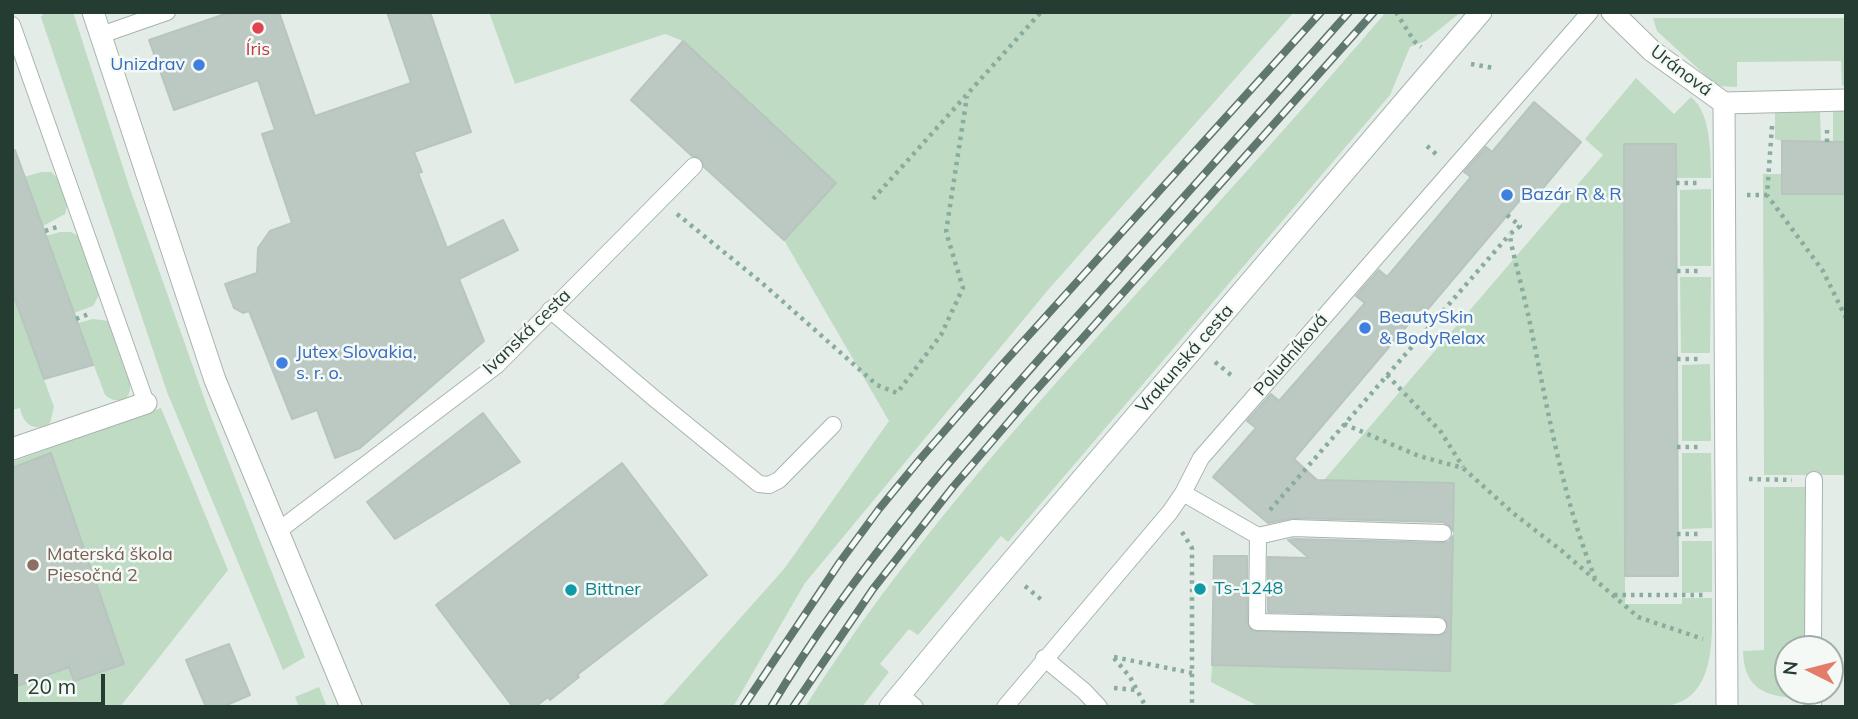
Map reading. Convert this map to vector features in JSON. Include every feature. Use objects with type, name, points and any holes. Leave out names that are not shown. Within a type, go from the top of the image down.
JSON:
[{"type":"street","points":[[93,12],[215,380],[351,707]]},
{"type":"street","name":"Vrakunská cesta","points":[[902,703],[1481,12]]},
{"type":"street","name":"Uránová","points":[[1612,12],[1653,51],[1724,103],[1846,100]]},
{"type":"street","points":[[1724,103],[1727,707]]},
{"type":"street","points":[[12,449],[146,403]]},
{"type":"lane","points":[[101,35],[167,12]]},
{"type":"lane","name":"Poludníková","points":[[1005,707],[1170,512],[1183,493],[1200,458],[1590,12]]},
{"type":"lane","points":[[12,25],[146,403]]},
{"type":"lane","name":"Ivanská cesta","points":[[278,531],[497,365],[694,166]]},
{"type":"lane","points":[[550,310],[759,484],[769,485],[779,480],[833,425]]},
{"type":"lane","points":[[1813,635],[1814,480]]},
{"type":"lane","points":[[1183,493],[1255,534],[1293,528],[1443,533]]},
{"type":"lane","points":[[1255,534],[1256,622],[1438,626]]},
{"type":"lane","points":[[1044,658],[1099,707]]},
{"type":"path","points":[[873,200],[1041,12]]},
{"type":"path","points":[[660,200],[762,283],[877,385],[897,393],[941,335],[963,288],[946,232],[967,96]]},
{"type":"path","points":[[1772,100],[1767,195],[1824,271],[1846,318]]},
{"type":"path","points":[[1255,534],[1344,424],[1510,234],[1520,226],[1507,215]]},
{"type":"path","points":[[1510,234],[1554,445],[1583,547],[1596,580]]},
{"type":"path","points":[[1210,358],[1231,375]]},
{"type":"path","points":[[1387,375],[1441,432],[1463,468],[1638,617],[1727,647]]},
{"type":"path","points":[[1344,424],[1419,456],[1463,468]]},
{"type":"path","points":[[1726,479],[1814,480]]},
{"type":"path","points":[[1170,512],[1192,548],[1192,707]]},
{"type":"path","points":[[1613,595],[1682,595]]},
{"type":"path","points":[[1146,707],[1130,677],[1114,657],[1192,673]]},
{"type":"green space","points":[[45,12],[73,12],[128,183],[208,409],[305,657],[283,670],[167,392],[41,17]]},
{"type":"green space","points":[[489,12],[1294,12],[1048,290],[805,583],[733,707],[661,707],[784,569],[889,421],[784,240],[835,183],[683,41],[665,34],[515,84]]},
{"type":"green space","points":[[1386,12],[1461,12],[1425,41],[1410,47],[1390,95],[1008,542],[1001,536],[918,635],[909,629],[880,664],[889,672],[862,707],[805,707],[882,594],[967,487]]},
{"type":"green space","points":[[1653,18],[1846,18],[1846,85],[1842,86],[1841,61],[1737,62],[1737,87],[1717,86],[1657,31]]},
{"type":"green space","points":[[1636,78],[1674,114],[1691,97],[1703,114],[1710,146],[1711,178],[1676,178],[1676,144],[1624,144],[1625,604],[1682,604],[1682,598],[1712,598],[1708,664],[1695,692],[1683,701],[1652,707],[1260,707],[1211,682],[1212,665],[1450,671],[1454,483],[1324,480],[1603,155],[1585,139]]},
{"type":"green space","points":[[1775,111],[1820,111],[1821,141],[1775,139]]},
{"type":"green space","points":[[1833,111],[1846,111],[1846,142],[1833,142]]},
{"type":"green space","points":[[51,172],[55,176],[65,191],[67,202],[65,214],[43,226],[28,186],[12,180]]},
{"type":"green space","points":[[1763,174],[1782,174],[1783,194],[1846,194],[1846,475],[1764,475]]},
{"type":"green space","points":[[1711,189],[1711,266],[1680,266],[1680,190]]},
{"type":"green space","points":[[71,232],[80,237],[100,293],[93,306],[74,313],[46,236]]},
{"type":"green space","points":[[1680,277],[1711,277],[1710,353],[1681,353]]},
{"type":"green space","points":[[12,291],[54,407],[50,423],[44,426],[30,425],[20,408],[12,410]]},
{"type":"green space","points":[[93,319],[109,321],[114,327],[124,355],[130,389],[127,397],[121,400],[105,395],[78,323]]},
{"type":"green space","points":[[1710,364],[1711,441],[1682,441],[1682,365]]},
{"type":"green space","points":[[161,408],[228,570],[120,707],[12,707],[12,462]]},
{"type":"green space","points":[[1682,453],[1711,453],[1712,528],[1682,529]]},
{"type":"green space","points":[[1764,487],[1809,487],[1809,635],[1774,635],[1774,695],[1762,691],[1755,685],[1745,665],[1743,651],[1764,650]]},
{"type":"green space","points":[[1682,541],[1712,541],[1712,592],[1682,593]]},
{"type":"green space","points":[[319,687],[327,707],[299,707],[295,697]]},
{"type":"building","points":[[231,12],[279,12],[315,116],[411,83],[387,12],[430,12],[471,132],[414,152],[422,172],[418,173],[447,248],[503,220],[518,250],[459,279],[484,341],[360,448],[335,458],[317,410],[292,419],[249,311],[243,313],[234,308],[225,284],[257,273],[258,248],[270,231],[292,223],[262,134],[275,130],[258,80],[174,110],[149,40]]},
{"type":"building","points":[[683,41],[836,183],[784,240],[704,167],[701,158],[692,156],[631,100]]},
{"type":"building","points":[[1534,102],[1581,142],[1539,193],[1532,186],[1427,310],[1423,307],[1294,459],[1317,480],[1454,483],[1453,531],[1443,522],[1293,518],[1268,523],[1213,477],[1256,428],[1247,421],[1271,394],[1279,401],[1365,303],[1356,296],[1379,270],[1387,277],[1471,177],[1464,172],[1486,147],[1492,152]]},
{"type":"building","points":[[1782,141],[1846,142],[1846,194],[1782,194]]},
{"type":"building","points":[[1624,144],[1676,144],[1678,576],[1625,576]]},
{"type":"building","points":[[12,150],[15,150],[93,365],[44,379],[12,291]]},
{"type":"building","points":[[483,413],[520,462],[395,539],[367,502]]},
{"type":"building","points":[[51,453],[124,664],[74,681],[69,667],[12,688],[12,468]]},
{"type":"building","name":"Bittner","points":[[622,463],[707,575],[577,675],[579,677],[550,700],[548,697],[535,707],[513,707],[436,605]]},
{"type":"building","points":[[1453,536],[1450,671],[1212,665],[1214,556],[1247,556],[1247,622],[1252,631],[1438,636],[1447,632],[1448,626],[1444,617],[1268,612],[1268,557],[1309,558],[1288,540],[1294,539],[1443,543],[1449,542]]},
{"type":"building","points":[[229,644],[250,695],[222,707],[206,707],[186,660]]},
{"type":"railway","points":[[743,707],[840,562],[921,458],[1321,12]]},
{"type":"railway","points":[[771,707],[838,604],[952,459],[1349,12]]},
{"type":"railway","points":[[793,707],[873,589],[953,487],[1374,12]]},
{"type":"place","name":"Íris","points":[[258,28]]},
{"type":"place","name":"Unizdrav","points":[[199,65]]},
{"type":"place","name":"Bazár R & R","points":[[1507,195]]},
{"type":"place","name":"BeautySkin & BodyRelax","points":[[1365,328]]},
{"type":"place","name":"Jutex Slovakia, s. r. o.","points":[[282,363]]},
{"type":"place","name":"Materská škola Piesočná 2","points":[[33,565]]},
{"type":"place","name":"Ts-1248","points":[[1200,589]]},
{"type":"place","name":"Bittner","points":[[571,590]]}]
